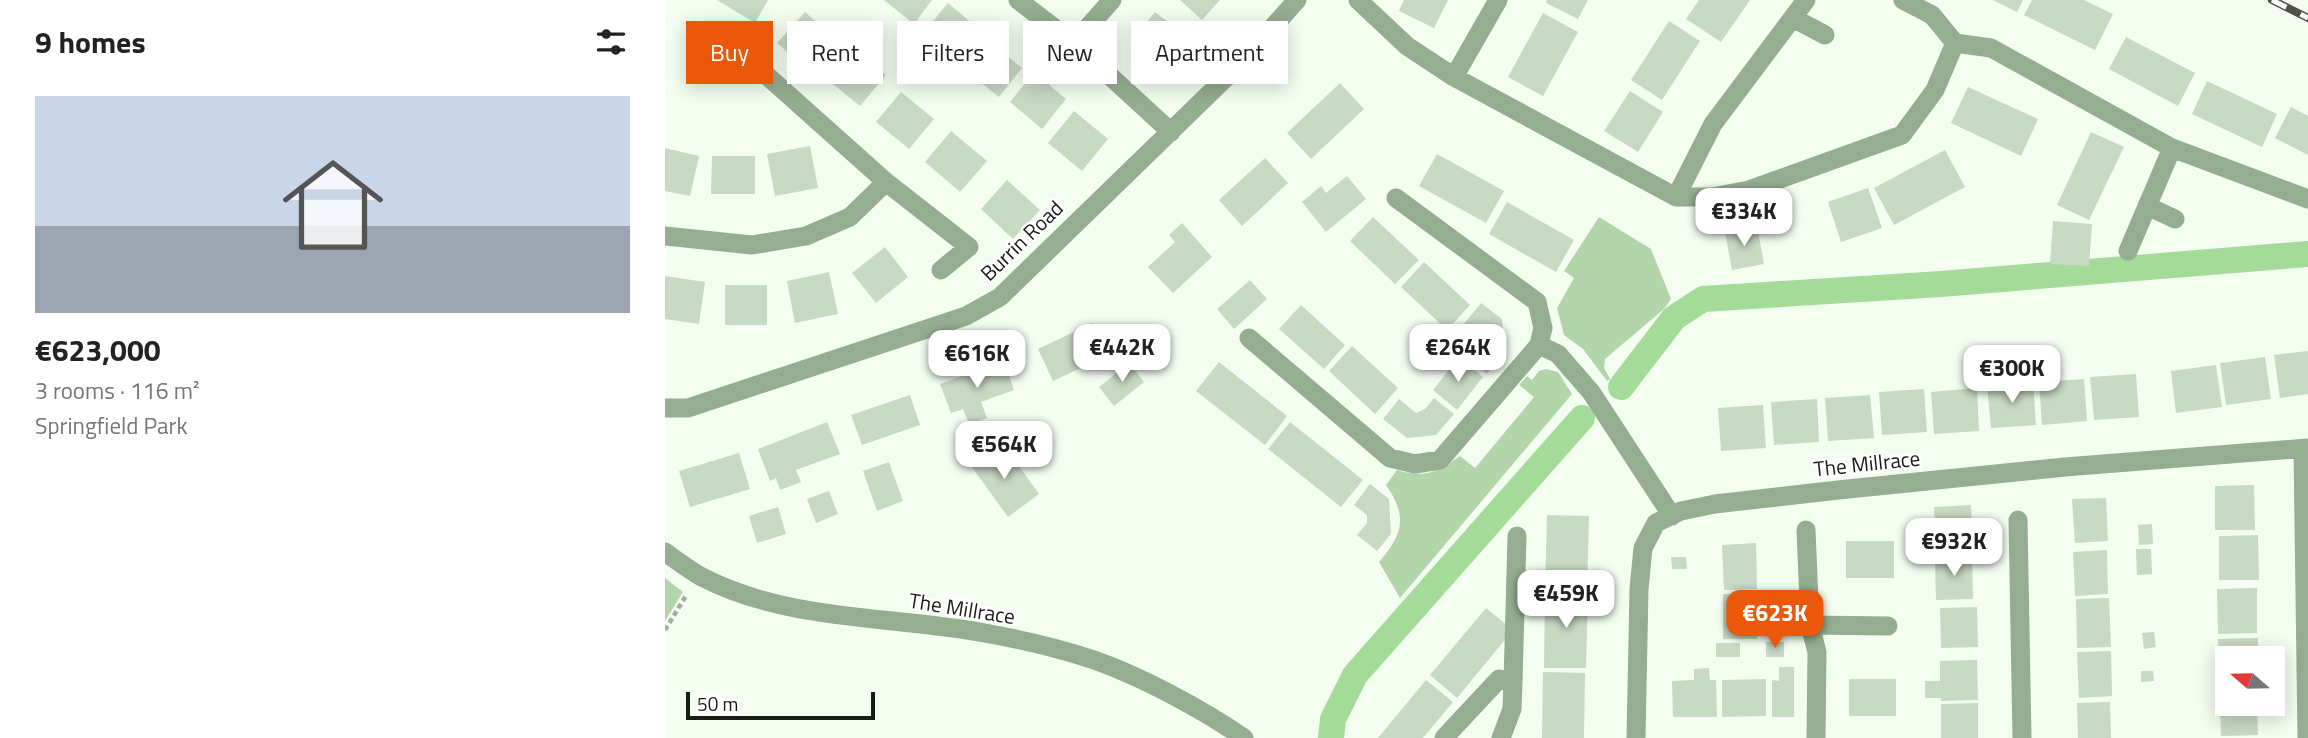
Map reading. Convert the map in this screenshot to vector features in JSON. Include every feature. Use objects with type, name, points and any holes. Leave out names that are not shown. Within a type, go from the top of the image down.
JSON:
[{"type":"street","points":[[1018,0],[1045,21]]},
{"type":"street","points":[[1093,21],[1112,0]]},
{"type":"street","name":"Burrin Road","points":[[665,408],[688,408],[966,316],[1000,297],[1239,65],[1297,0]]},
{"type":"street","points":[[1358,0],[1407,46],[1454,77],[1676,198],[1712,197],[1749,190],[1902,135],[1935,90],[1955,43]]},
{"type":"street","points":[[1454,77],[1498,0]]},
{"type":"street","points":[[1676,198],[1713,124],[1807,0]]},
{"type":"street","points":[[1903,0],[1932,15],[1955,43],[1991,48],[2172,148],[2308,198]]},
{"type":"street","points":[[1793,18],[1825,35]]},
{"type":"street","points":[[773,81],[886,182],[969,247],[941,270]]},
{"type":"street","points":[[1117,82],[1171,132]]},
{"type":"street","points":[[2128,251],[2172,148]]},
{"type":"street","points":[[665,236],[752,245],[806,236],[850,217],[886,182]]},
{"type":"street","points":[[1249,338],[1390,457],[1415,464],[1440,460],[1539,345],[1543,328],[1537,302],[1396,198]]},
{"type":"street","points":[[2147,205],[2175,219]]},
{"type":"street","points":[[1539,345],[1558,354],[1591,392],[1672,516]]},
{"type":"street","name":"The Millrace","points":[[1636,738],[1639,589],[1643,548],[1656,523],[1672,516],[1715,504],[1838,490],[2065,467],[2306,449],[2307,735]]},
{"type":"street","points":[[2018,520],[2022,738]]},
{"type":"street","points":[[1806,530],[1810,625],[1817,652],[1816,738]]},
{"type":"street","points":[[1501,738],[1512,709],[1517,536]]},
{"type":"street","name":"The Millrace","points":[[665,552],[698,575],[721,586],[762,599],[859,619],[933,625],[991,634],[1090,659],[1178,698],[1244,738]]},
{"type":"street","points":[[1810,625],[1888,626]]},
{"type":"street","points":[[1444,738],[1499,679],[1513,682]]},
{"type":"path","points":[[665,630],[698,575]]},
{"type":"green space","points":[[1599,217],[1651,249],[1671,299],[1664,309],[1605,359],[1604,368],[1610,379],[1607,381],[1583,349],[1564,335],[1557,308],[1574,278],[1564,271]]},
{"type":"green space","points":[[1546,369],[1558,372],[1572,394],[1400,598],[1379,562],[1393,543],[1400,525],[1398,507],[1386,485],[1397,470],[1423,474],[1460,456],[1475,468],[1534,397],[1519,385],[1527,376],[1532,380],[1539,371]]},
{"type":"green space","points":[[665,578],[683,592],[665,621]]},
{"type":"building","points":[[717,0],[768,0],[756,21]]},
{"type":"building","points":[[884,0],[932,0],[916,21],[910,21]]},
{"type":"building","points":[[1180,0],[1220,0],[1202,20]]},
{"type":"building","points":[[1404,0],[1448,0],[1434,28],[1399,11]]},
{"type":"building","points":[[1547,0],[1588,0],[1578,19],[1546,3]]},
{"type":"building","points":[[1699,0],[1750,0],[1721,42],[1686,19]]},
{"type":"building","points":[[1993,0],[2023,0],[2017,12]]},
{"type":"building","points":[[2032,0],[2084,0],[2113,14],[2095,50],[2024,15]]},
{"type":"building","points":[[948,3],[969,21],[933,21]]},
{"type":"building","points":[[805,12],[815,21],[797,21]]},
{"type":"building","points":[[1155,12],[1166,21],[1148,21]]},
{"type":"building","points":[[1543,13],[1578,32],[1543,96],[1508,77]]},
{"type":"building","points":[[1669,21],[1700,41],[1662,100],[1631,80]]},
{"type":"building","points":[[787,32],[787,52],[777,43]]},
{"type":"building","points":[[2126,37],[2195,73],[2178,106],[2109,69]]},
{"type":"building","points":[[1009,58],[1022,68],[999,97],[983,84],[1009,84]]},
{"type":"building","points":[[2207,81],[2277,114],[2262,147],[2192,114]]},
{"type":"building","points":[[1340,83],[1364,109],[1311,159],[1287,133]]},
{"type":"building","points":[[833,84],[878,84],[860,106]]},
{"type":"building","points":[[1024,84],[1048,84],[1066,99],[1042,129],[1010,102]]},
{"type":"building","points":[[1968,87],[2038,119],[2021,156],[1951,123]]},
{"type":"building","points":[[1630,91],[1663,112],[1638,152],[1604,131]]},
{"type":"building","points":[[901,92],[934,119],[909,149],[876,122]]},
{"type":"building","points":[[2291,107],[2308,116],[2308,155],[2275,138]]},
{"type":"building","points":[[1074,111],[1108,139],[1082,171],[1048,143]]},
{"type":"building","points":[[951,131],[987,161],[960,192],[925,162]]},
{"type":"building","points":[[2091,132],[2124,147],[2089,220],[2057,205]]},
{"type":"building","points":[[810,146],[818,188],[775,196],[767,154]]},
{"type":"building","points":[[665,148],[699,156],[690,196],[665,191]]},
{"type":"building","points":[[1945,150],[1965,187],[1894,225],[1874,188]]},
{"type":"building","points":[[1437,154],[1504,191],[1486,223],[1419,186]]},
{"type":"building","points":[[712,156],[755,156],[755,194],[711,194]]},
{"type":"building","points":[[1265,158],[1288,183],[1242,226],[1219,200]]},
{"type":"building","points":[[1347,176],[1366,199],[1326,232],[1302,202],[1321,186],[1326,193]]},
{"type":"building","points":[[1007,180],[1040,210],[1013,239],[981,209]]},
{"type":"building","points":[[1868,188],[1882,228],[1841,242],[1828,202]]},
{"type":"building","points":[[1507,202],[1574,240],[1556,272],[1489,234]]},
{"type":"building","points":[[1373,217],[1419,260],[1395,284],[1350,241]]},
{"type":"building","points":[[2053,221],[2092,224],[2089,266],[2050,264]]},
{"type":"building","points":[[1182,223],[1212,257],[1173,293],[1148,267],[1175,242],[1169,235]]},
{"type":"building","points":[[1757,226],[1764,264],[1732,270],[1725,232]]},
{"type":"building","points":[[885,247],[908,277],[876,303],[852,273]]},
{"type":"building","points":[[1424,262],[1470,305],[1447,330],[1401,287]]},
{"type":"building","points":[[829,272],[838,314],[795,323],[787,281]]},
{"type":"building","points":[[665,276],[705,282],[699,324],[665,319]]},
{"type":"building","points":[[1250,280],[1267,299],[1234,329],[1217,309]]},
{"type":"building","points":[[725,285],[767,285],[767,325],[725,325]]},
{"type":"building","points":[[1481,303],[1502,319],[1505,351],[1487,374],[1467,357],[1478,343],[1478,337],[1463,325]]},
{"type":"building","points":[[1301,305],[1345,345],[1324,369],[1279,329]]},
{"type":"building","points":[[1093,323],[1108,355],[1053,381],[1038,349]]},
{"type":"building","points":[[1352,346],[1398,388],[1375,414],[1329,371]]},
{"type":"building","points":[[2308,351],[2308,394],[2280,398],[2274,355]]},
{"type":"building","points":[[1459,357],[1483,377],[1457,410],[1433,390]]},
{"type":"building","points":[[2265,357],[2271,399],[2226,405],[2220,363]]},
{"type":"building","points":[[1004,361],[1014,390],[981,402],[987,418],[969,424],[963,409],[951,413],[940,384]]},
{"type":"building","points":[[1219,362],[1287,416],[1265,445],[1196,391]]},
{"type":"building","points":[[1129,363],[1144,382],[1114,406],[1099,387]]},
{"type":"building","points":[[2216,365],[2222,407],[2176,413],[2171,371]]},
{"type":"building","points":[[2136,374],[2139,417],[2094,420],[2090,377]]},
{"type":"building","points":[[2084,379],[2087,421],[2042,425],[2039,382]]},
{"type":"building","points":[[2033,382],[2036,425],[1991,428],[1987,385]]},
{"type":"building","points":[[1977,388],[1979,431],[1934,434],[1931,392]]},
{"type":"building","points":[[1924,389],[1927,432],[1882,435],[1879,392]]},
{"type":"building","points":[[910,395],[920,425],[862,445],[851,415]]},
{"type":"building","points":[[1870,395],[1874,438],[1828,441],[1825,398]]},
{"type":"building","points":[[1434,398],[1454,414],[1436,435],[1407,438],[1383,419],[1399,399],[1416,413],[1425,409]]},
{"type":"building","points":[[1817,399],[1819,442],[1774,445],[1771,402]]},
{"type":"building","points":[[1763,405],[1766,448],[1721,451],[1718,408]]},
{"type":"building","points":[[827,422],[840,454],[796,470],[801,482],[780,490],[776,478],[770,481],[758,449]]},
{"type":"building","points":[[1290,422],[1363,480],[1341,507],[1268,449]]},
{"type":"building","points":[[992,446],[1009,469],[1017,463],[1039,494],[1008,517],[969,463]]},
{"type":"building","points":[[739,453],[750,489],[690,507],[679,471]]},
{"type":"building","points":[[889,462],[903,501],[877,511],[863,471]]},
{"type":"building","points":[[1370,484],[1389,499],[1391,534],[1377,551],[1357,535],[1367,523],[1367,515],[1354,505]]},
{"type":"building","points":[[2254,485],[2255,530],[2215,530],[2215,486]]},
{"type":"building","points":[[829,491],[838,514],[816,523],[807,499]]},
{"type":"building","points":[[2106,498],[2108,541],[2075,543],[2072,499]]},
{"type":"building","points":[[1971,505],[1973,546],[1936,548],[1934,507]]},
{"type":"building","points":[[778,507],[786,534],[757,543],[749,516]]},
{"type":"building","points":[[1547,515],[1589,516],[1587,590],[1545,589]]},
{"type":"building","points":[[2152,524],[2153,544],[2139,545],[2138,525]]},
{"type":"building","points":[[2258,535],[2259,580],[2219,580],[2219,536]]},
{"type":"building","points":[[1846,541],[1894,541],[1894,578],[1846,578]]},
{"type":"building","points":[[1756,543],[1757,589],[1724,590],[1722,545]]},
{"type":"building","points":[[2136,549],[2151,549],[2152,574],[2137,575]]},
{"type":"building","points":[[2107,550],[2108,594],[2075,596],[2073,552]]},
{"type":"building","points":[[1671,557],[1686,557],[1687,569],[1672,569]]},
{"type":"building","points":[[1972,557],[1973,599],[1936,600],[1935,558]]},
{"type":"building","points":[[2257,588],[2257,633],[2218,634],[2217,589]]},
{"type":"building","points":[[1545,591],[1588,592],[1586,668],[1544,668]]},
{"type":"building","points":[[1723,594],[1757,594],[1757,639],[1723,639]]},
{"type":"building","points":[[2109,598],[2111,647],[2077,648],[2076,599]]},
{"type":"building","points":[[1977,607],[1978,647],[1941,648],[1940,608]]},
{"type":"building","points":[[1486,608],[1513,630],[1457,698],[1430,675]]},
{"type":"building","points":[[2154,632],[2156,647],[2144,649],[2142,633]]},
{"type":"building","points":[[2258,638],[2258,646],[2218,646],[2218,639]]},
{"type":"building","points":[[1766,642],[1784,642],[1784,657],[1766,657]]},
{"type":"building","points":[[1716,643],[1740,643],[1740,657],[1716,657]]},
{"type":"building","points":[[2111,651],[2112,696],[2079,698],[2077,652]]},
{"type":"building","points":[[1977,660],[1978,700],[1941,701],[1941,698],[1925,698],[1925,681],[1940,681],[1940,661]]},
{"type":"building","points":[[1779,667],[1794,667],[1794,717],[1772,717],[1772,680],[1779,681]]},
{"type":"building","points":[[1709,668],[1710,680],[1716,680],[1717,717],[1673,717],[1672,681],[1694,680],[1694,669]]},
{"type":"building","points":[[2141,671],[2153,671],[2154,681],[2141,682]]},
{"type":"building","points":[[1543,672],[1585,673],[1584,738],[1542,738]]},
{"type":"building","points":[[1766,679],[1766,716],[1722,717],[1722,680]]},
{"type":"building","points":[[1849,679],[1896,679],[1896,716],[1849,716]]},
{"type":"building","points":[[1426,680],[1453,702],[1423,738],[1378,738]]},
{"type":"building","points":[[2110,702],[2111,738],[2078,738],[2077,703]]},
{"type":"building","points":[[1978,703],[1978,738],[1941,738],[1941,704]]},
{"type":"building","points":[[2220,716],[2257,716],[2258,735],[2221,736]]},
{"type":"waterway","points":[[1621,387],[1674,318],[1703,299],[1941,284],[2308,254]]},
{"type":"waterway","points":[[1331,738],[1333,719],[1355,675],[1582,418]]},
{"type":"railway","points":[[2272,0],[2308,18]]}]
